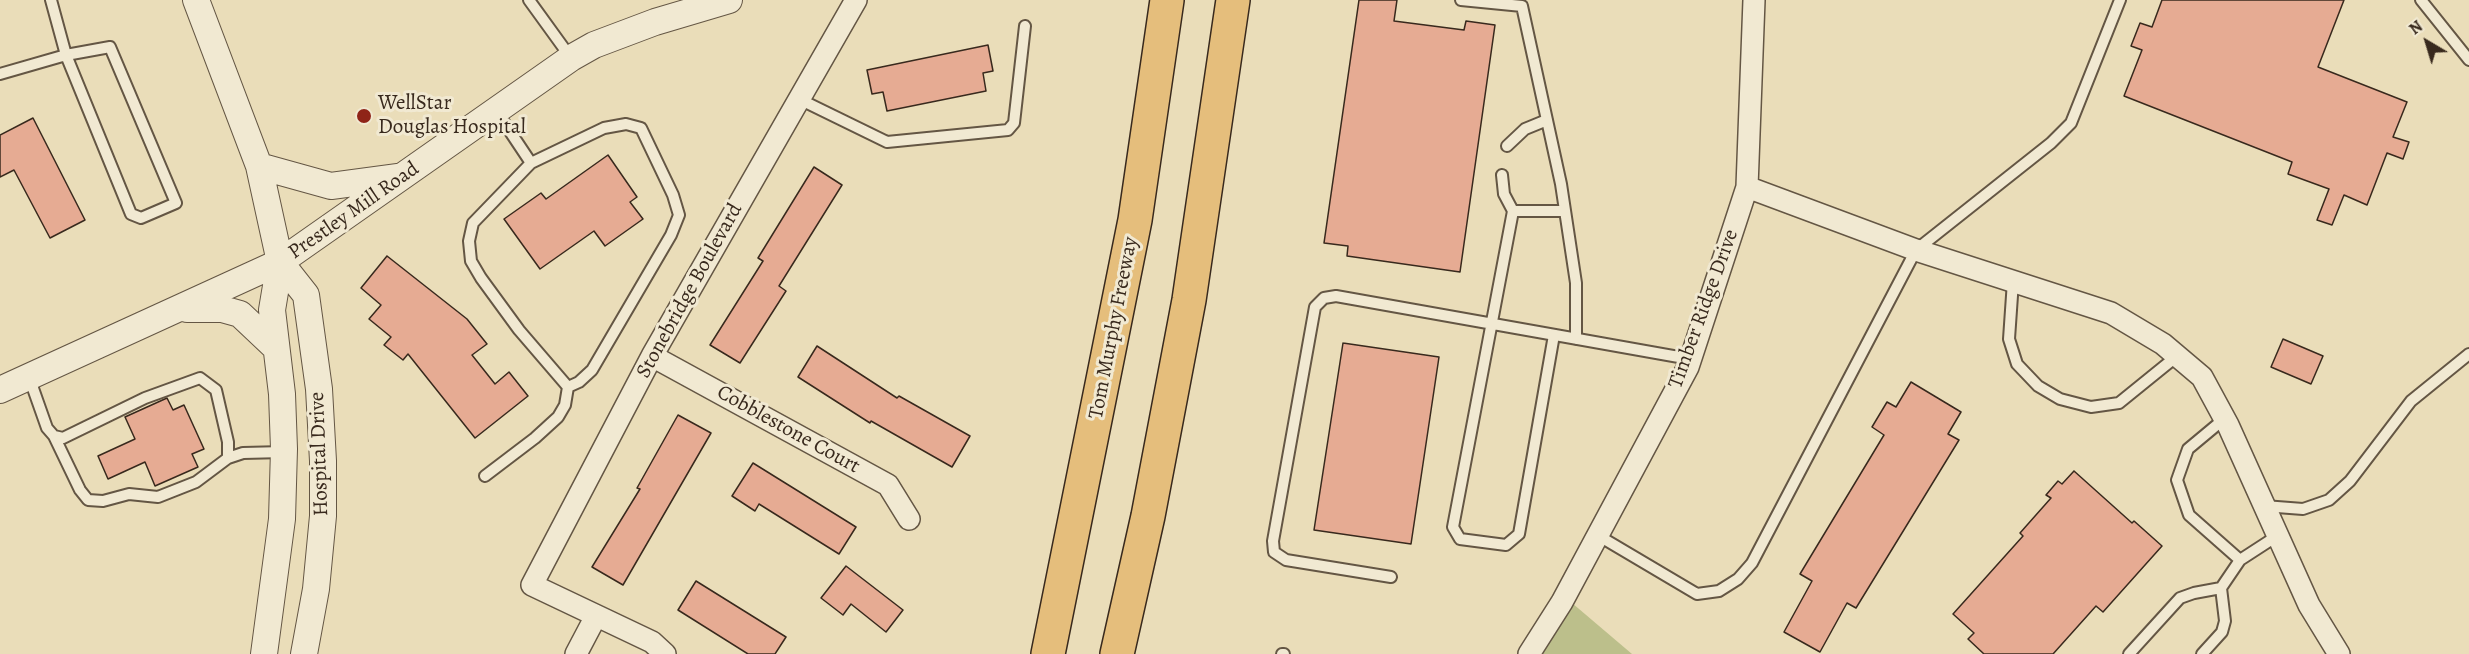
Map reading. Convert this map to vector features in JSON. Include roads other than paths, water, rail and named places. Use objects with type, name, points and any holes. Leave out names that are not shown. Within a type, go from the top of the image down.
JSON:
[{"type":"highway","name":"Tom Murphy Freeway","points":[[1046,654],[1056,622],[1135,220],[1167,0]]},
{"type":"highway","points":[[1117,654],[1148,516],[1189,300],[1233,0]]},
{"type":"street","name":"Hospital Drive","points":[[196,0],[259,165],[280,262],[272,310],[282,394],[284,452],[282,519],[264,654]]},
{"type":"street","name":"Prestley Mill Road","points":[[0,390],[280,262],[497,112],[570,58],[594,45],[656,22],[729,0]]},
{"type":"street","name":"Stonebridge Boulevard","points":[[596,616],[532,585],[652,356],[856,0]]},
{"type":"street","name":"Timber Ridge Drive","points":[[1529,654],[1562,602],[1599,536],[1690,360],[1747,187],[1754,0]]},
{"type":"street","points":[[259,165],[331,186],[404,176]]},
{"type":"street","points":[[1747,187],[1916,250],[2111,313],[2163,344],[2202,377],[2224,418],[2309,605],[2338,654]]},
{"type":"street","name":"Hospital Drive","points":[[280,262],[306,295],[319,389],[323,451],[323,516],[316,589],[304,654]]},
{"type":"street","points":[[174,310],[204,308],[240,314],[276,348]]},
{"type":"street","name":"Cobblestone Court","points":[[652,356],[888,485],[909,519]]},
{"type":"street","points":[[576,654],[596,616],[652,642],[665,654]]},
{"type":"lane","points":[[0,74],[66,55],[110,47],[176,202],[141,218],[131,214],[66,55],[51,0]]},
{"type":"lane","points":[[529,0],[570,58]]},
{"type":"lane","points":[[1461,0],[1522,6],[1547,120],[1576,283],[1576,339]]},
{"type":"lane","points":[[1599,536],[1697,594],[1719,591],[1738,579],[1752,563],[1916,250],[2051,143],[2070,123],[2120,0]]},
{"type":"lane","points":[[2421,0],[2469,60]]},
{"type":"lane","points":[[799,99],[887,142],[1008,130],[1014,123],[1025,26]]},
{"type":"lane","points":[[497,112],[531,163]]},
{"type":"lane","points":[[1507,146],[1525,129],[1547,120]]},
{"type":"lane","points":[[626,124],[641,128],[673,195],[679,215],[671,235],[592,370],[579,382],[568,387],[519,330],[481,278],[471,261],[469,241],[473,223],[531,163],[604,128],[626,124]]},
{"type":"lane","points":[[1502,175],[1504,194],[1513,211],[1453,527],[1460,539],[1506,545],[1519,534],[1554,335]]},
{"type":"lane","points":[[1513,211],[1564,211]]},
{"type":"lane","points":[[2013,281],[2009,339],[2017,364],[2038,386],[2060,399],[2091,407],[2119,403],[2177,356]]},
{"type":"lane","points":[[1391,577],[1286,560],[1274,552],[1273,541],[1315,308],[1324,298],[1336,296],[1690,360]]},
{"type":"lane","points":[[2264,506],[2303,508],[2329,500],[2350,481],[2372,449],[2411,401],[2469,354]]},
{"type":"lane","points":[[28,377],[47,428],[54,436],[80,490],[88,500],[103,501],[129,494],[158,497],[196,482],[228,458],[243,453],[284,452]]},
{"type":"lane","points":[[54,436],[63,438],[145,398],[200,378],[216,390],[225,422],[228,458]]},
{"type":"lane","points":[[485,476],[558,417],[565,405],[568,387]]},
{"type":"lane","points":[[2224,418],[2188,449],[2177,480],[2189,515],[2240,560]]},
{"type":"lane","points":[[2202,654],[2222,632],[2225,621],[2221,588],[2240,560],[2277,536]]},
{"type":"lane","points":[[2129,654],[2180,598],[2221,588]]},
{"type":"place","name":"WellStar Douglas Hospital","points":[[364,116]]}]
